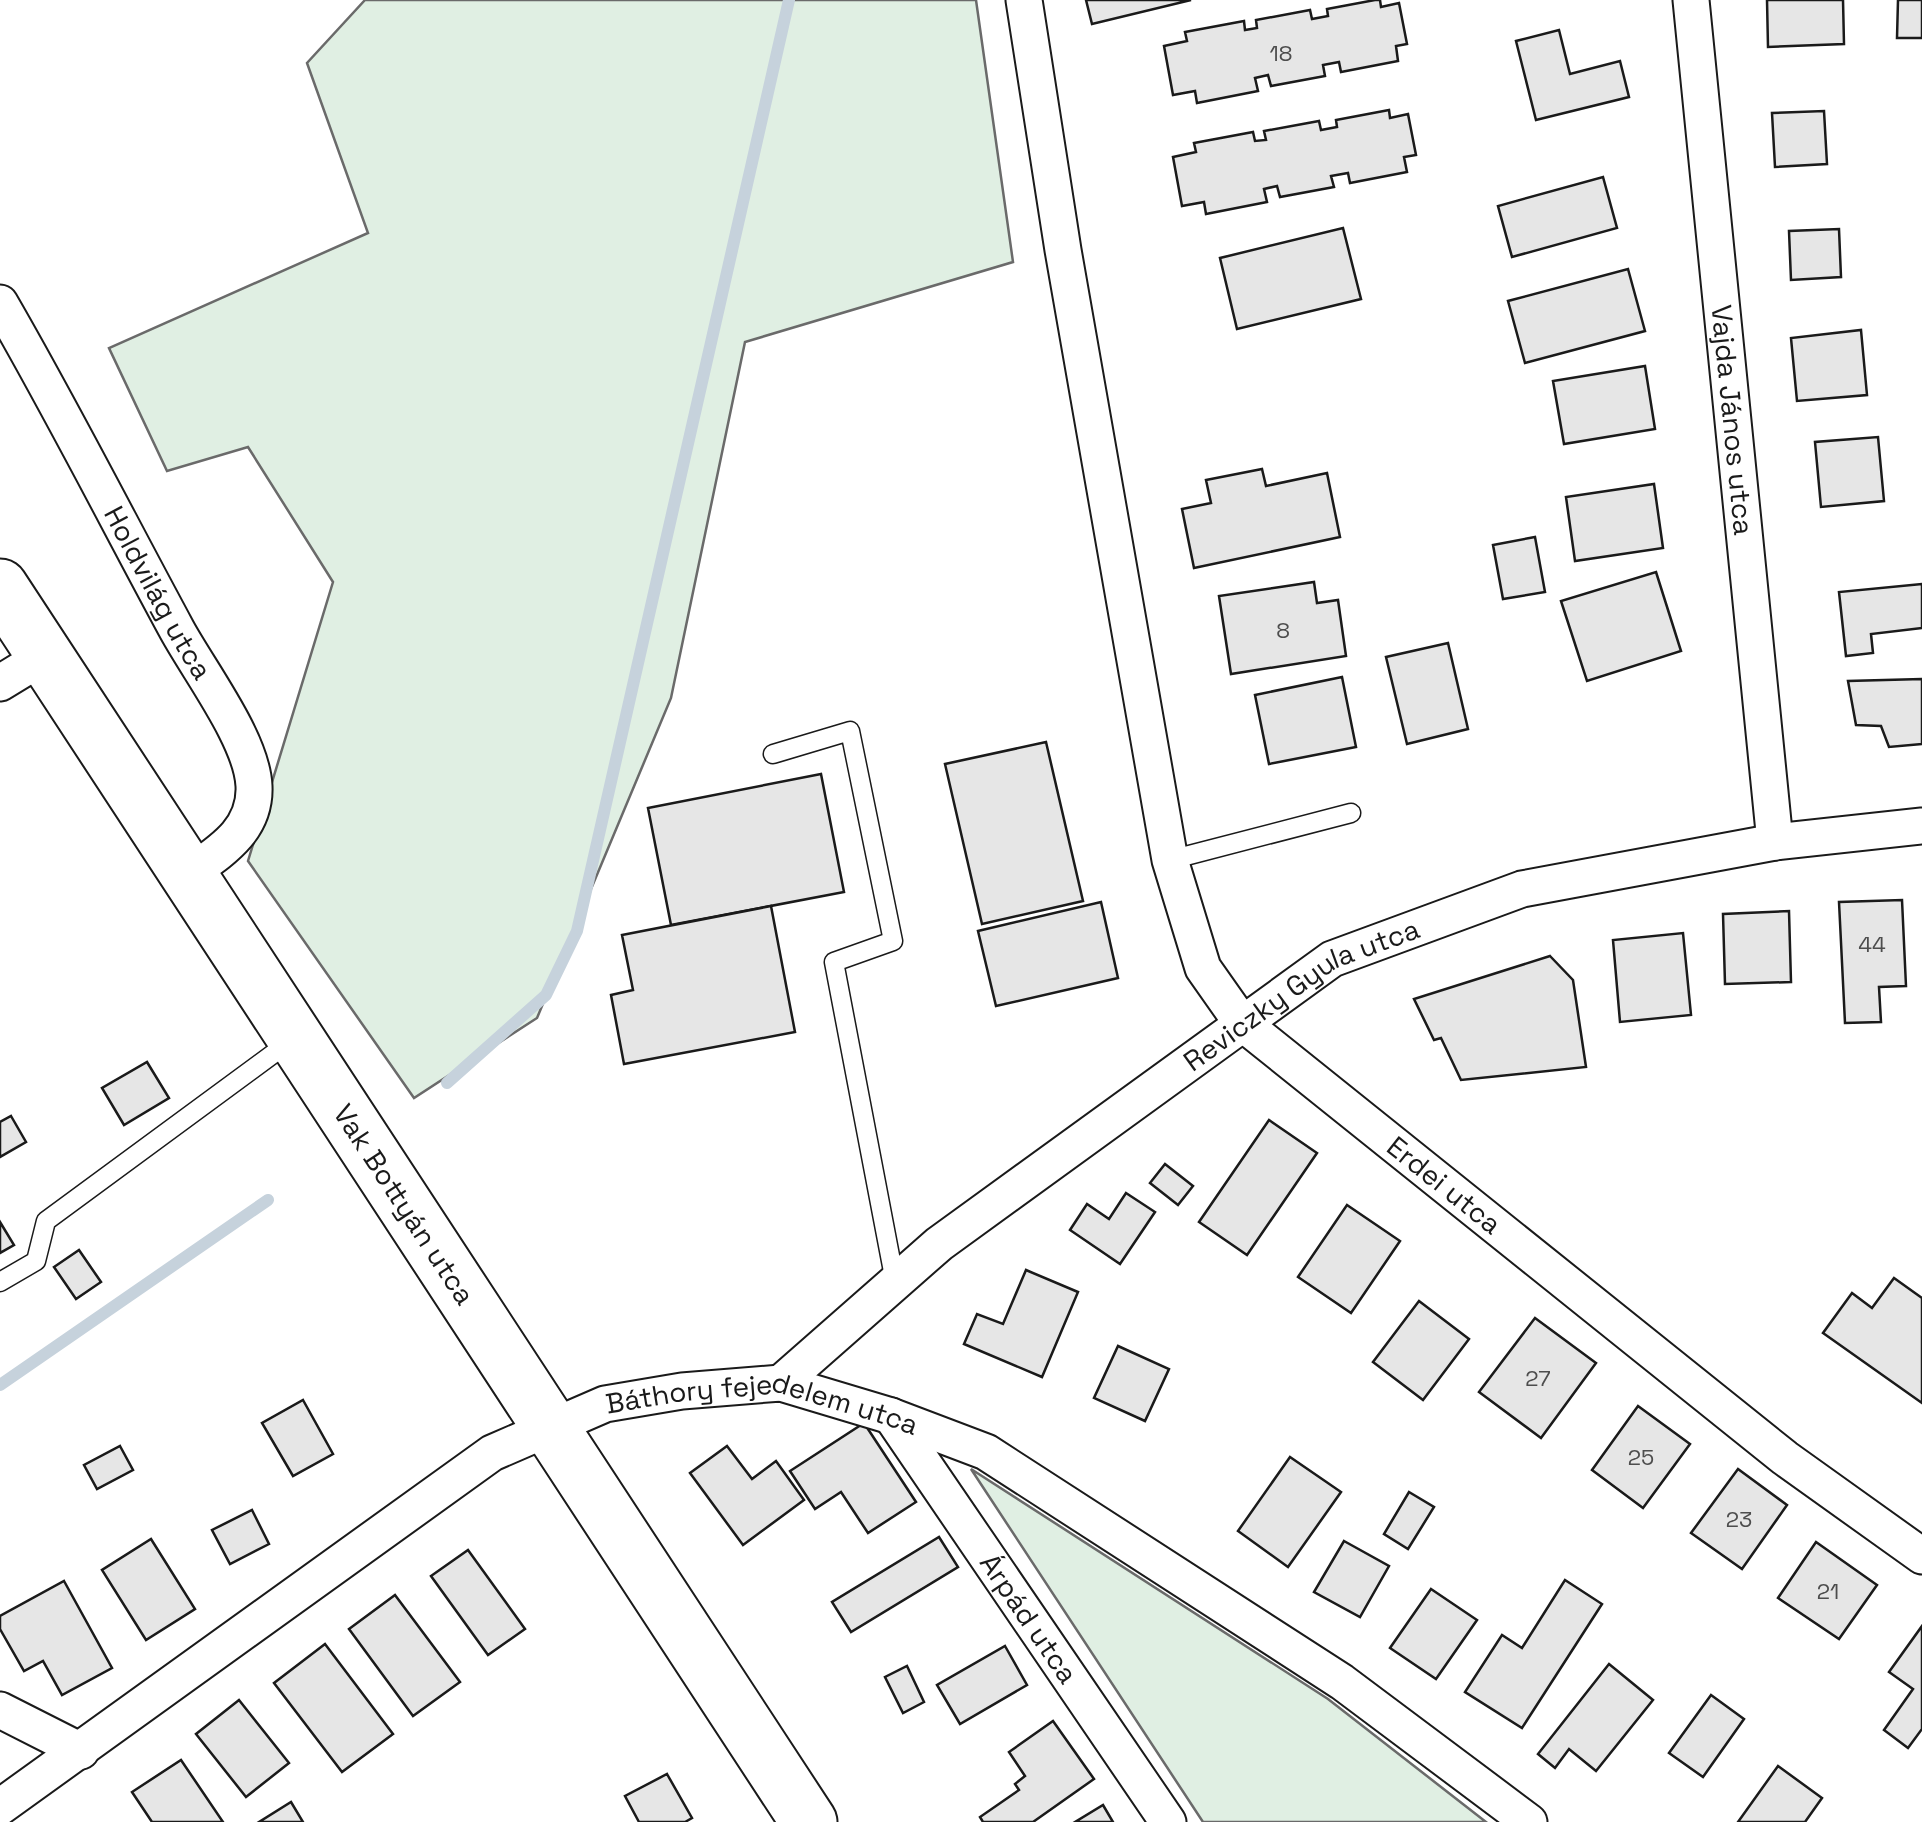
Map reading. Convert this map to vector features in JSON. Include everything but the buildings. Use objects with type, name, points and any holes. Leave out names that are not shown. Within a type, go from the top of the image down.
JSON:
[{"type":"main road","name":"Vak Bottyán utca","points":[[0,586],[809,1822]]},
{"type":"street","name":"Erdei utca","points":[[1024,0],[1139,698],[1170,860],[1204,968],[1241,1022],[1785,1458],[1922,1556]]},
{"type":"street","name":"Vajda János utca","points":[[1690,0],[1775,842]]},
{"type":"street","name":"Holdvilág utca","points":[[0,303],[244,748],[254,787],[246,824],[229,846],[190,873]]},
{"type":"street","points":[[0,683],[46,656]]},
{"type":"street","name":"Reviczky Gyula utca","points":[[781,1382],[939,1244],[1332,959],[1522,890],[1775,842],[1922,826]]},
{"type":"street","name":"Báthory fejedelem utca","points":[[0,1807],[492,1454],[604,1404],[682,1391],[781,1382],[891,1416],[986,1452],[1342,1682],[1530,1822]]},
{"type":"street","name":"Árpád utca","points":[[891,1416],[1168,1822]]},
{"type":"street","points":[[0,1710],[81,1751]]},
{"type":"lane","points":[[772,754],[850,731],[892,941],[834,962],[894,1282]]},
{"type":"lane","points":[[1170,860],[1351,812]]},
{"type":"lane","points":[[0,1282],[36,1261],[46,1221],[297,1037]]},
{"type":"green space","points":[[365,0],[976,0],[1013,262],[745,342],[671,698],[537,1018],[414,1098],[248,861],[333,582],[248,447],[167,471],[109,348],[368,233],[307,63]]},
{"type":"green space","points":[[971,1469],[1328,1699],[1486,1822],[1203,1822]]},
{"type":"waterway","points":[[447,1083],[546,995],[577,931],[789,0]]},
{"type":"waterway","points":[[0,1385],[268,1200]]}]
